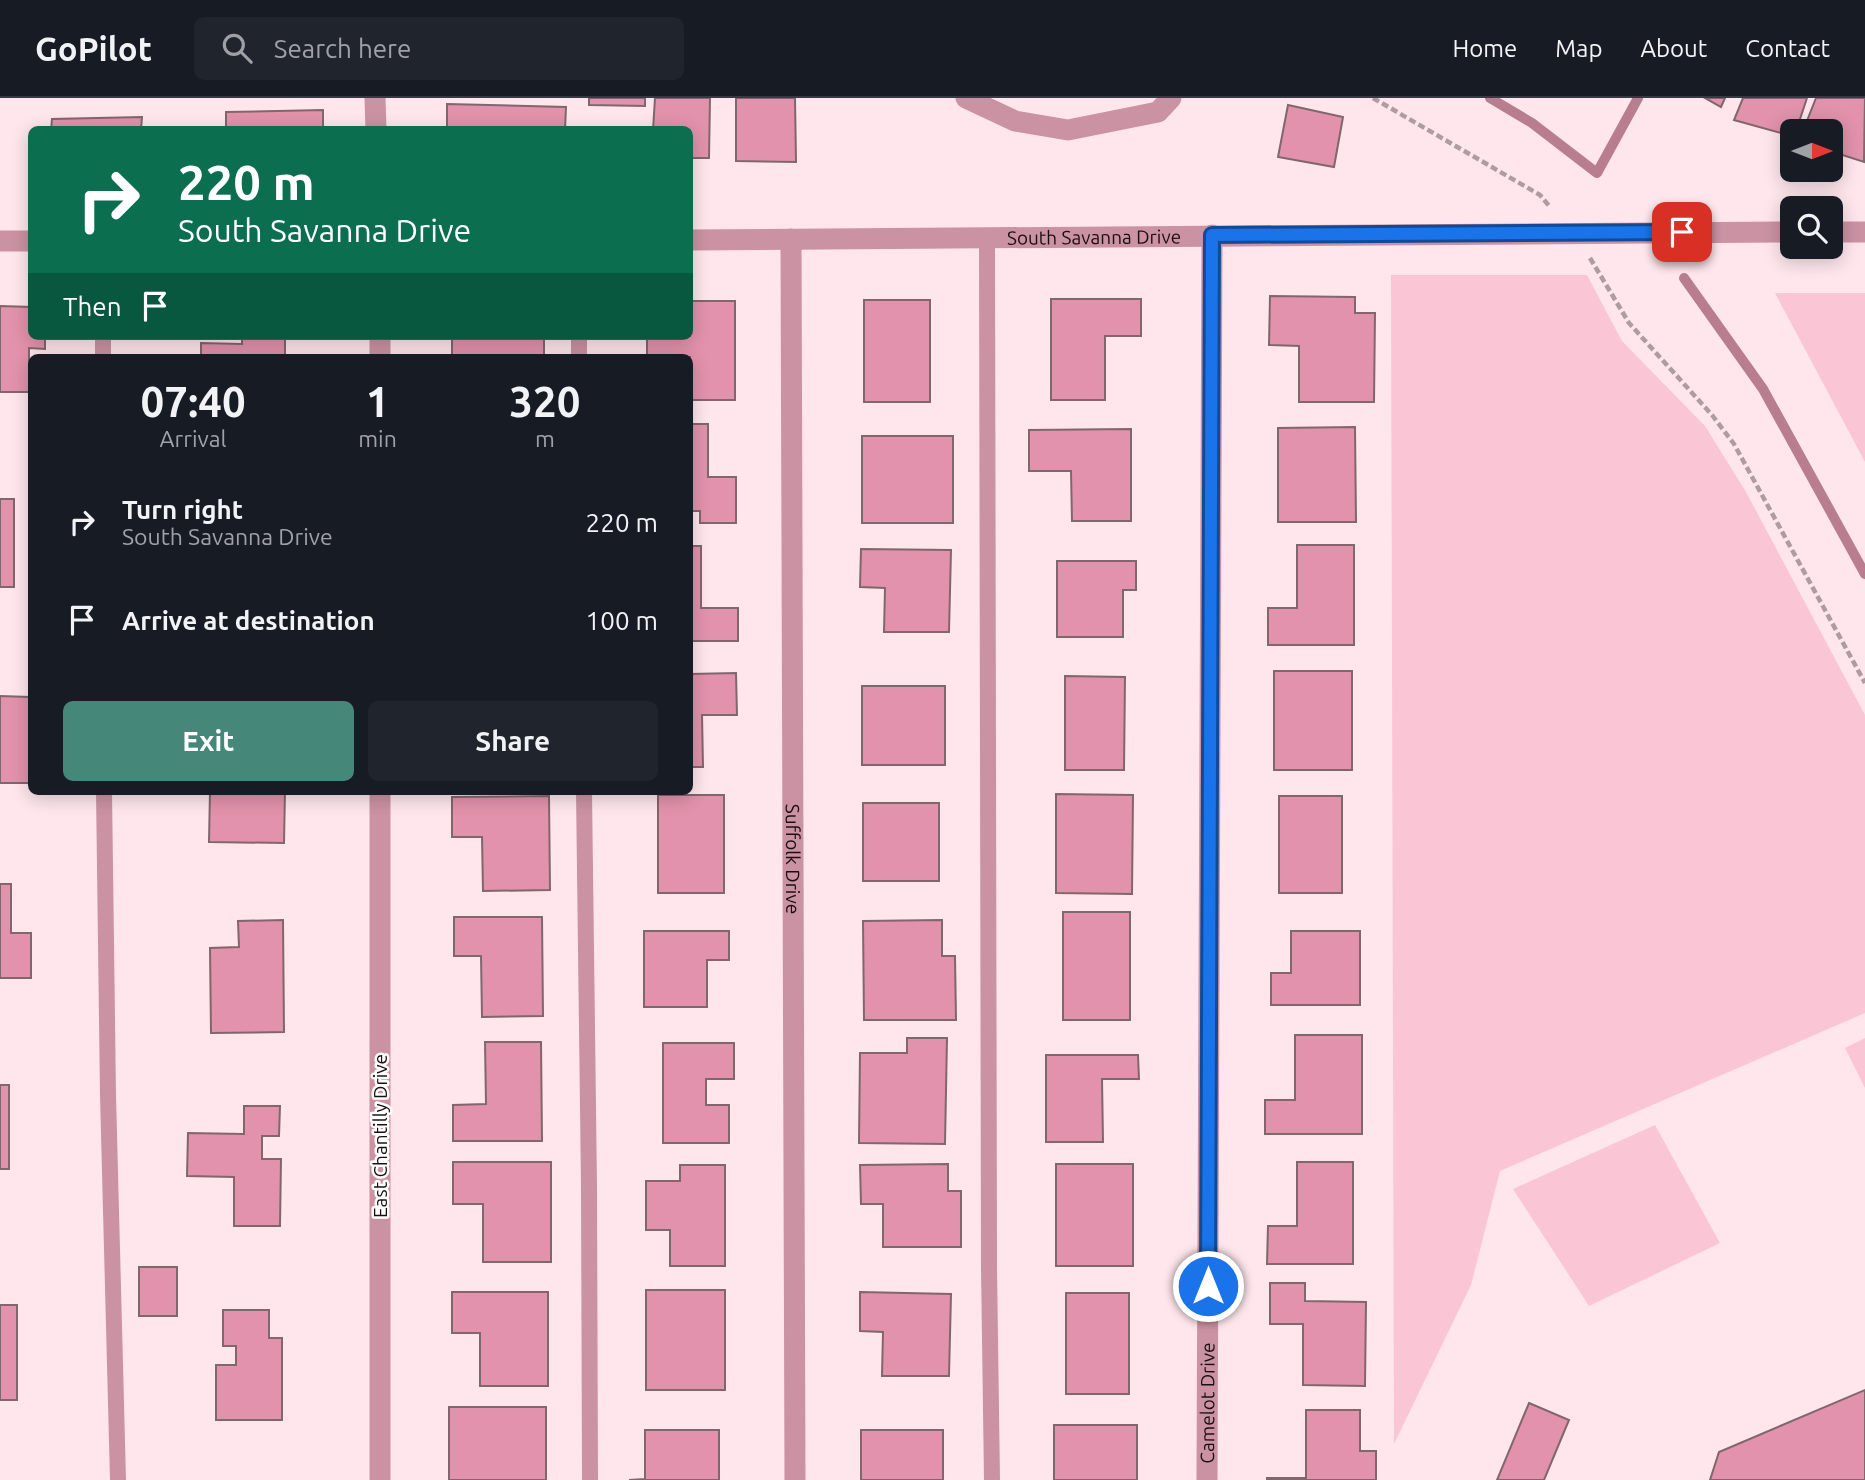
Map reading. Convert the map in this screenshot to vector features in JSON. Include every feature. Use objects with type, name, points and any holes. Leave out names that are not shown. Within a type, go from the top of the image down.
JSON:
[{"type":"street","points":[[375,98],[376,126]]},
{"type":"street","points":[[966,98],[1014,121],[1068,130],[1158,112],[1171,98]]},
{"type":"street","name":"South Savanna Drive","points":[[693,240],[1780,232]]},
{"type":"street","points":[[1843,232],[1865,232]]},
{"type":"street","name":"Camelot Drive","points":[[1207,1480],[1212,235]]},
{"type":"street","name":"Suffolk Drive","points":[[791,239],[795,1480]]},
{"type":"street","points":[[0,241],[28,241]]},
{"type":"street","name":"East Chantilly Drive","points":[[380,795],[380,1480]]},
{"type":"lane","points":[[987,236],[989,1268],[992,1480]]},
{"type":"lane","points":[[104,795],[108,1095],[118,1480]]},
{"type":"lane","points":[[584,795],[590,1480]]},
{"type":"path","points":[[1373,98],[1540,195],[1572,232],[1629,323],[1712,415],[1734,444],[1865,683]]},
{"type":"shaded area","points":[[1391,275],[1587,275],[1622,341],[1705,426],[1746,492],[1865,715],[1865,1013],[1500,1171],[1471,1285],[1394,1444]]},
{"type":"shaded area","points":[[1775,293],[1865,293],[1865,462]]},
{"type":"shaded area","points":[[1865,1038],[1865,1088],[1845,1048]]},
{"type":"shaded area","points":[[1655,1125],[1720,1243],[1589,1306],[1513,1189]]},
{"type":"building","points":[[589,98],[645,98],[645,106],[589,105]]},
{"type":"building","points":[[655,98],[710,98],[709,158],[693,158],[693,126],[653,126]]},
{"type":"building","points":[[736,98],[795,98],[796,162],[736,161]]},
{"type":"building","points":[[1705,98],[1725,98],[1721,107]]},
{"type":"building","points":[[1743,98],[1807,98],[1800,119],[1780,119],[1780,133],[1734,120]]},
{"type":"building","points":[[1816,98],[1865,98],[1864,162],[1843,155],[1843,119],[1808,119]]},
{"type":"building","points":[[447,104],[566,107],[565,126],[447,126]]},
{"type":"building","points":[[1288,105],[1343,117],[1334,167],[1278,157]]},
{"type":"building","points":[[323,110],[323,126],[226,126],[226,112]]},
{"type":"building","points":[[142,117],[141,126],[51,126],[52,119]]},
{"type":"building","points":[[1270,296],[1355,297],[1355,313],[1375,313],[1374,402],[1299,402],[1299,346],[1269,345]]},
{"type":"building","points":[[1051,299],[1141,299],[1141,336],[1105,336],[1105,400],[1051,400]]},
{"type":"building","points":[[864,300],[930,300],[930,402],[864,402]]},
{"type":"building","points":[[693,301],[735,301],[735,400],[693,400],[693,354],[647,354],[647,340],[693,340]]},
{"type":"building","points":[[0,306],[28,307],[28,340],[45,340],[45,349],[29,348],[28,392],[0,392]]},
{"type":"building","points":[[242,340],[285,340],[285,354],[201,354],[201,343],[242,344]]},
{"type":"building","points":[[452,340],[544,340],[544,354],[452,354]]},
{"type":"building","points":[[693,424],[708,424],[708,477],[736,477],[736,523],[700,523],[700,511],[693,511]]},
{"type":"building","points":[[1355,427],[1356,522],[1278,522],[1278,428]]},
{"type":"building","points":[[1131,429],[1131,521],[1072,521],[1071,471],[1029,471],[1029,430]]},
{"type":"building","points":[[862,436],[953,436],[953,523],[862,523]]},
{"type":"building","points":[[0,499],[14,499],[14,587],[0,587]]},
{"type":"building","points":[[1297,545],[1354,545],[1354,645],[1268,645],[1268,608],[1297,608]]},
{"type":"building","points":[[693,546],[701,546],[701,608],[738,608],[738,641],[693,641]]},
{"type":"building","points":[[861,549],[951,550],[949,632],[884,632],[885,588],[860,587]]},
{"type":"building","points":[[1057,561],[1136,561],[1136,590],[1123,590],[1123,637],[1057,637]]},
{"type":"building","points":[[1274,671],[1352,671],[1352,770],[1274,770]]},
{"type":"building","points":[[736,673],[737,715],[702,715],[703,767],[693,767],[693,674]]},
{"type":"building","points":[[1065,676],[1125,677],[1124,770],[1065,770]]},
{"type":"building","points":[[862,686],[945,686],[945,765],[862,765]]},
{"type":"building","points":[[0,696],[28,697],[28,783],[0,783]]},
{"type":"building","points":[[1056,794],[1133,795],[1132,894],[1056,893]]},
{"type":"building","points":[[210,795],[285,795],[284,843],[209,842]]},
{"type":"building","points":[[658,795],[724,795],[724,893],[658,893]]},
{"type":"building","points":[[549,796],[550,890],[483,891],[482,837],[452,837],[452,797]]},
{"type":"building","points":[[1279,796],[1342,796],[1342,893],[1279,893]]},
{"type":"building","points":[[863,803],[939,803],[939,881],[863,881]]},
{"type":"building","points":[[0,884],[11,884],[11,933],[31,933],[31,978],[0,978]]},
{"type":"building","points":[[1063,912],[1130,912],[1130,1020],[1063,1020]]},
{"type":"building","points":[[454,917],[542,917],[543,1016],[482,1017],[481,956],[454,956]]},
{"type":"building","points":[[283,920],[284,1032],[211,1033],[210,948],[239,947],[238,921]]},
{"type":"building","points":[[942,920],[942,956],[955,956],[956,1020],[864,1020],[863,921]]},
{"type":"building","points":[[644,931],[729,931],[729,960],[707,960],[707,1007],[644,1007]]},
{"type":"building","points":[[1291,931],[1360,931],[1360,1005],[1271,1005],[1271,973],[1291,973]]},
{"type":"building","points":[[1295,1035],[1362,1035],[1362,1134],[1265,1134],[1265,1100],[1295,1100]]},
{"type":"building","points":[[907,1038],[947,1038],[945,1144],[859,1143],[860,1053],[907,1053]]},
{"type":"building","points":[[485,1042],[541,1042],[542,1141],[453,1141],[453,1105],[486,1104]]},
{"type":"building","points":[[663,1043],[734,1043],[734,1079],[706,1079],[706,1105],[729,1105],[729,1143],[663,1143]]},
{"type":"building","points":[[1046,1055],[1138,1055],[1139,1079],[1102,1079],[1103,1142],[1046,1142]]},
{"type":"building","points":[[0,1085],[9,1085],[9,1169],[0,1169]]},
{"type":"building","points":[[244,1106],[280,1106],[279,1136],[262,1136],[262,1159],[281,1159],[280,1226],[234,1226],[234,1177],[187,1176],[188,1133],[244,1134]]},
{"type":"building","points":[[453,1162],[551,1162],[551,1262],[483,1262],[483,1204],[453,1204]]},
{"type":"building","points":[[1297,1162],[1353,1162],[1353,1264],[1267,1264],[1268,1226],[1297,1226]]},
{"type":"building","points":[[948,1164],[948,1191],[961,1191],[961,1247],[883,1247],[883,1204],[861,1204],[860,1165]]},
{"type":"building","points":[[1056,1164],[1133,1164],[1133,1266],[1056,1266]]},
{"type":"building","points":[[680,1165],[725,1165],[725,1266],[670,1266],[670,1230],[646,1230],[646,1181],[680,1181]]},
{"type":"building","points":[[139,1267],[177,1267],[177,1316],[139,1316]]},
{"type":"building","points":[[1270,1283],[1305,1283],[1305,1301],[1366,1302],[1365,1386],[1303,1385],[1303,1324],[1270,1324]]},
{"type":"building","points":[[646,1290],[725,1290],[725,1390],[646,1390]]},
{"type":"building","points":[[452,1292],[548,1292],[548,1386],[480,1386],[480,1333],[452,1333]]},
{"type":"building","points":[[860,1292],[951,1294],[949,1376],[882,1376],[883,1332],[860,1331]]},
{"type":"building","points":[[1066,1293],[1129,1293],[1129,1394],[1066,1394]]},
{"type":"building","points":[[0,1305],[17,1305],[17,1400],[0,1400]]},
{"type":"building","points":[[223,1310],[269,1310],[269,1338],[282,1338],[282,1420],[216,1420],[216,1365],[236,1365],[236,1346],[223,1346]]},
{"type":"building","points":[[1865,1390],[1865,1480],[1710,1480],[1719,1452]]},
{"type":"building","points":[[1529,1403],[1569,1420],[1544,1480],[1497,1480]]},
{"type":"building","points":[[449,1407],[546,1407],[546,1480],[449,1480]]},
{"type":"building","points":[[1306,1410],[1360,1410],[1360,1451],[1376,1451],[1376,1480],[1267,1480],[1306,1478]]},
{"type":"building","points":[[1054,1425],[1137,1425],[1137,1480],[1054,1480]]},
{"type":"building","points":[[645,1430],[719,1430],[719,1480],[629,1480],[645,1479]]},
{"type":"building","points":[[861,1430],[943,1430],[943,1480],[861,1480]]},
{"type":"waterway","points":[[1490,98],[1532,123],[1597,173],[1638,98]]},
{"type":"waterway","points":[[1684,278],[1763,389],[1865,574]]},
{"type":"route","points":[[1208,1286],[1212,235],[1682,232]]}]
